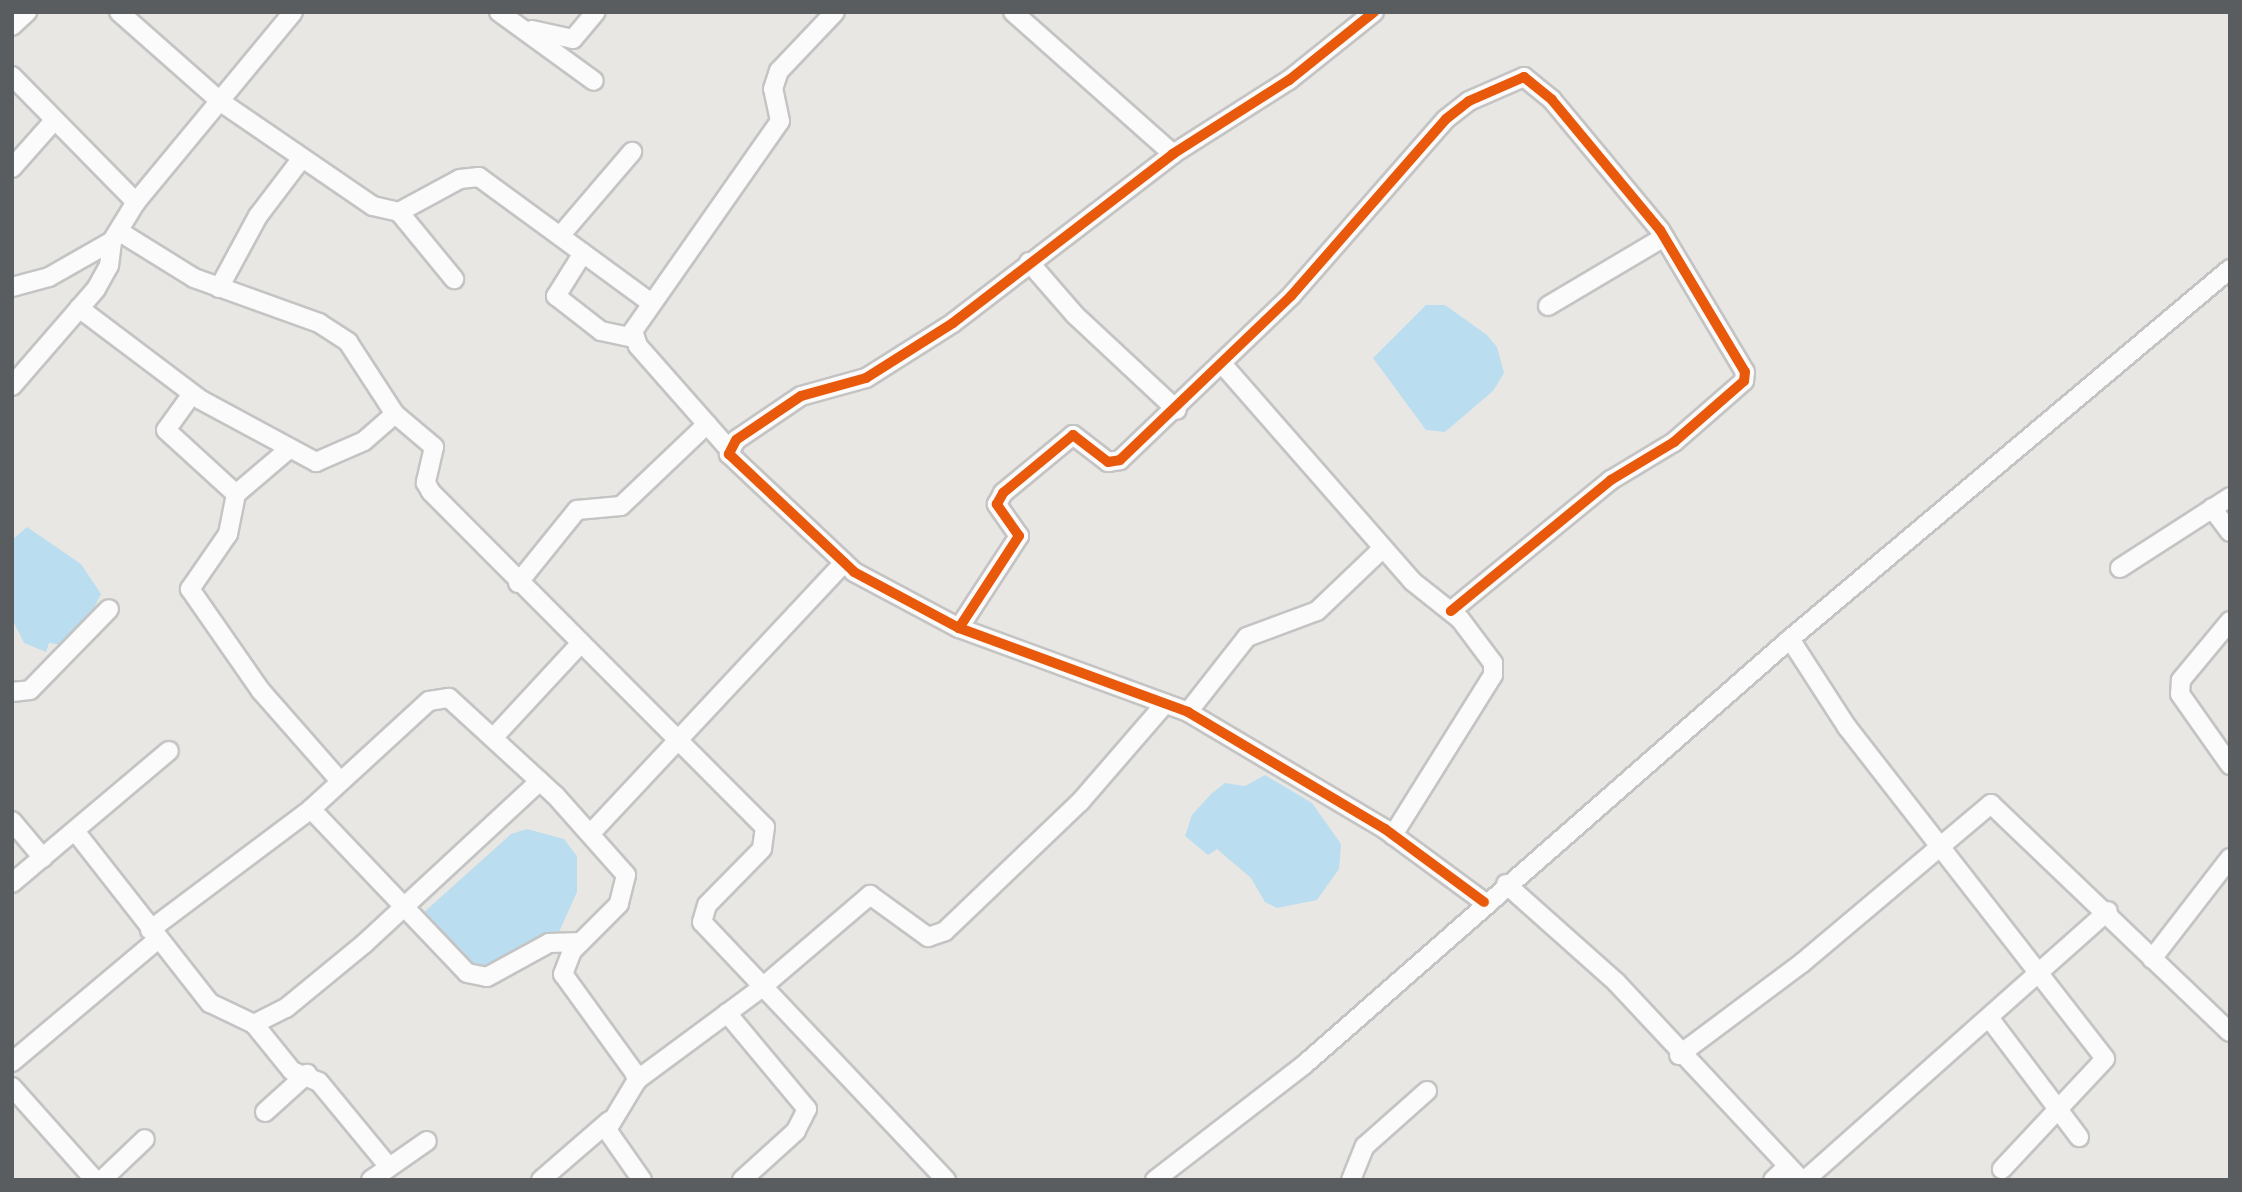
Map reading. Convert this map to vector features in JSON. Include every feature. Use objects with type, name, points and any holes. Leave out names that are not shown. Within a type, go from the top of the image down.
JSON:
[{"type":"street","points":[[12,26],[27,12]]},
{"type":"street","points":[[119,12],[221,102],[373,206],[398,212],[454,279]]},
{"type":"street","points":[[12,386],[79,308],[109,266],[116,236],[136,202],[293,12]]},
{"type":"street","points":[[499,12],[525,28],[594,81]]},
{"type":"street","points":[[525,28],[573,39],[596,12]]},
{"type":"street","points":[[633,338],[651,303],[780,121],[773,89],[779,71],[835,12]]},
{"type":"street","points":[[1013,12],[1174,154]]},
{"type":"street","points":[[729,448],[801,396],[883,368],[1174,154],[1289,80],[1374,12]]},
{"type":"street","points":[[12,76],[52,123],[136,202]]},
{"type":"street","points":[[959,628],[1019,536],[998,504],[1003,493],[1073,435],[1114,463],[1224,366],[1446,119],[1509,80],[1524,77],[1536,84],[1664,237],[1741,365],[1744,382],[1451,611]]},
{"type":"street","points":[[12,169],[52,123]]},
{"type":"street","points":[[560,236],[632,152]]},
{"type":"street","points":[[219,288],[258,216],[302,158]]},
{"type":"street","points":[[398,212],[469,175],[495,186],[651,303]]},
{"type":"street","points":[[116,236],[219,288],[341,335],[395,414],[437,452],[427,476],[431,492],[768,834],[762,849],[703,913],[707,931],[946,1180]]},
{"type":"street","points":[[12,288],[49,277],[116,236]]},
{"type":"street","points":[[1548,306],[1664,237]]},
{"type":"street","points":[[583,253],[556,296],[601,331],[633,338],[729,448],[733,462],[844,563],[959,628],[1188,712],[1392,835],[1484,902]]},
{"type":"street","points":[[1029,262],[1075,316],[1177,410]]},
{"type":"street","points":[[1155,1180],[1304,1064],[1484,902],[1790,639],[2230,269]]},
{"type":"street","points":[[79,308],[192,394],[289,449],[323,463],[395,414]]},
{"type":"street","points":[[1224,366],[1383,548],[1451,611],[1488,654],[1493,675],[1392,835]]},
{"type":"street","points":[[192,394],[166,430],[236,494]]},
{"type":"street","points":[[518,583],[577,510],[621,506],[708,425]]},
{"type":"street","points":[[289,449],[236,494],[228,534],[191,584],[191,595],[268,699],[340,781]]},
{"type":"street","points":[[2120,568],[2230,496]]},
{"type":"street","points":[[2212,508],[2230,533]]},
{"type":"street","points":[[1188,712],[1247,637],[1317,611],[1383,548]]},
{"type":"street","points":[[591,834],[844,563]]},
{"type":"street","points":[[12,692],[30,690],[109,609]]},
{"type":"street","points":[[2230,621],[2181,680],[2180,694],[2230,765]]},
{"type":"street","points":[[1790,639],[1847,727],[2043,972],[2105,1059],[2002,1169]]},
{"type":"street","points":[[493,738],[579,645]]},
{"type":"street","points":[[12,1062],[153,935],[311,809],[439,696],[493,738],[540,781],[591,834],[628,883],[619,904],[581,942],[563,974],[637,1080]]},
{"type":"street","points":[[541,1180],[609,1121],[637,1080],[760,989],[870,895],[928,937],[945,931],[1080,802],[1165,704]]},
{"type":"street","points":[[12,883],[169,751]]},
{"type":"street","points":[[254,1024],[286,1008],[540,781]]},
{"type":"street","points":[[1679,1055],[1944,849],[1991,804],[2108,911],[2152,959],[2230,1032]]},
{"type":"street","points":[[311,809],[399,908],[455,965],[477,976],[499,973],[549,943],[581,942]]},
{"type":"street","points":[[12,821],[43,858]]},
{"type":"street","points":[[75,831],[153,935],[210,1003],[254,1024],[287,1066],[307,1074],[388,1167]]},
{"type":"street","points":[[2152,959],[2230,859]]},
{"type":"street","points":[[1506,884],[1616,982],[1679,1055],[1787,1167],[1803,1180],[1990,1019],[2108,911]]},
{"type":"street","points":[[727,1013],[807,1109],[796,1131],[742,1180]]},
{"type":"street","points":[[1990,1019],[2079,1137]]},
{"type":"street","points":[[265,1112],[307,1074]]},
{"type":"street","points":[[12,1087],[95,1180]]},
{"type":"street","points":[[1351,1180],[1365,1146],[1427,1091]]},
{"type":"street","points":[[609,1121],[610,1138],[642,1180]]},
{"type":"street","points":[[102,1180],[145,1139]]},
{"type":"street","points":[[371,1180],[427,1142]]},
{"type":"street","points":[[1773,1180],[1787,1167]]},
{"type":"water","points":[[1426,305],[1445,305],[1487,335],[1497,347],[1504,373],[1493,391],[1445,432],[1426,430],[1373,358]]},
{"type":"water","points":[[27,527],[81,564],[101,594],[87,622],[63,645],[49,643],[46,652],[24,643],[12,619],[12,540]]},
{"type":"water","points":[[1265,775],[1312,803],[1341,844],[1339,869],[1317,900],[1277,908],[1265,902],[1251,878],[1217,849],[1208,855],[1185,836],[1192,815],[1225,783],[1245,786]]},
{"type":"water","points":[[527,829],[564,839],[577,856],[577,892],[559,932],[484,969],[465,965],[422,914],[511,834]]},
{"type":"cycle path","points":[[1374,12],[1289,80],[1173,154],[953,323],[866,378],[801,396],[736,440],[729,454],[854,572],[959,628],[1188,712],[1385,829],[1484,902]]},
{"type":"cycle path","points":[[959,628],[1019,536],[997,504],[1003,493],[1073,435],[1108,462],[1120,460],[1291,296],[1446,119],[1469,101],[1524,77],[1552,100],[1660,230],[1745,372],[1744,381],[1674,442],[1611,480],[1451,611]]}]
